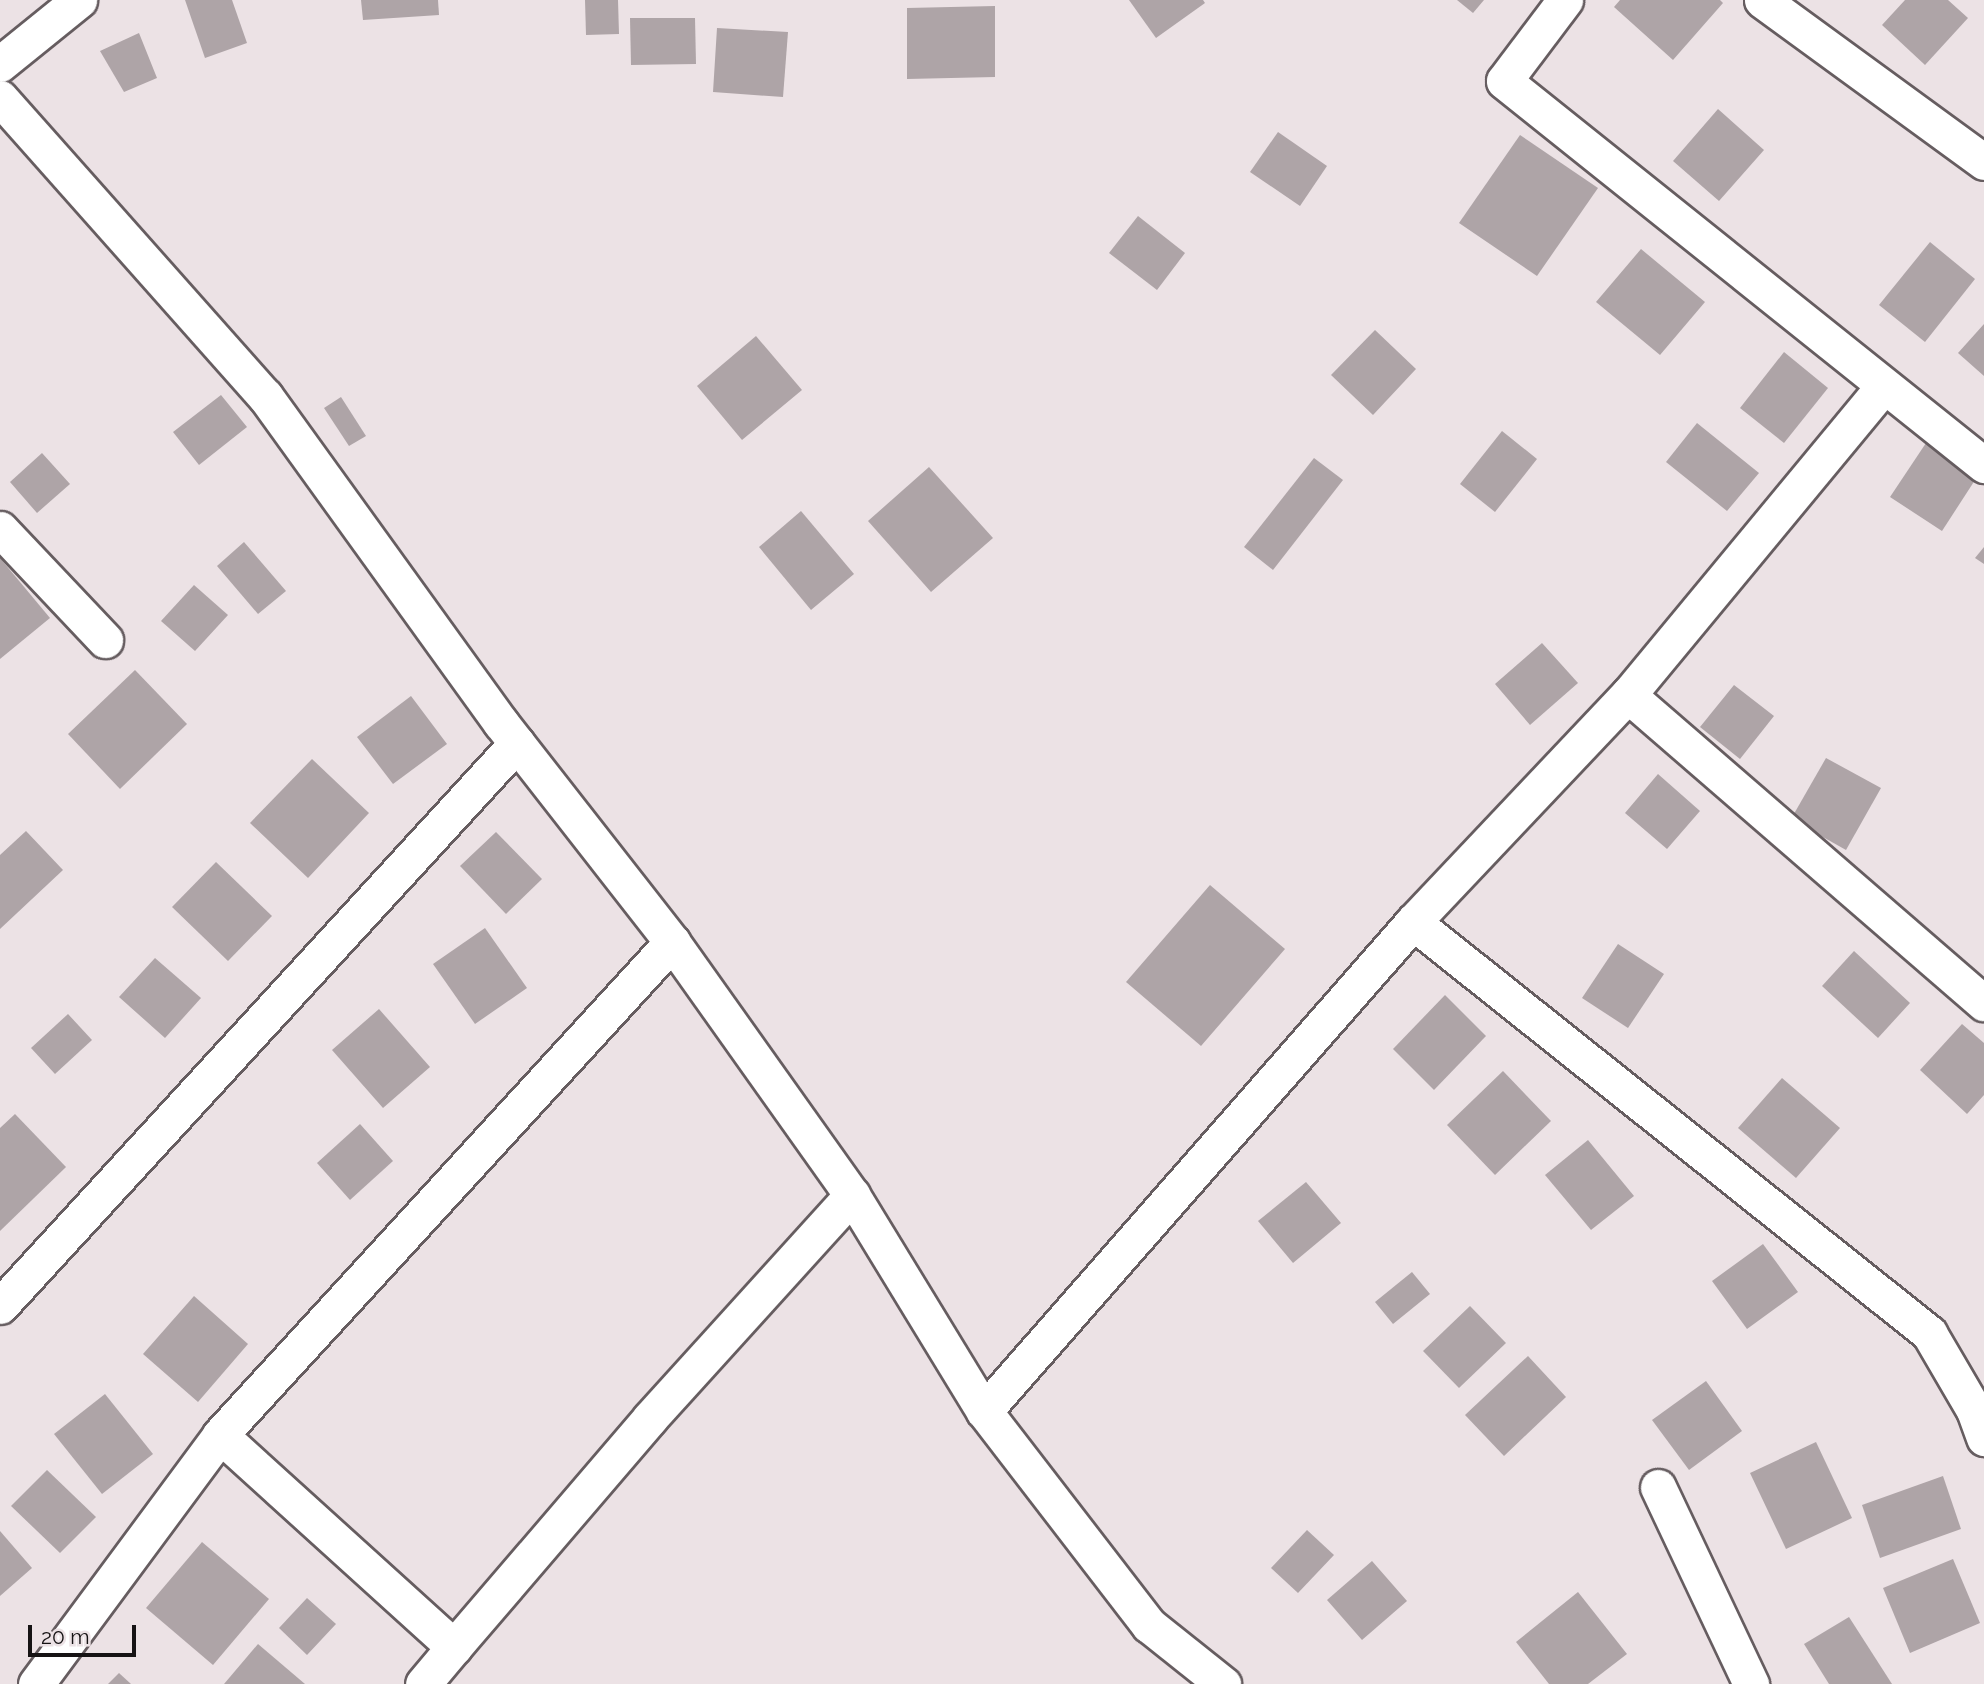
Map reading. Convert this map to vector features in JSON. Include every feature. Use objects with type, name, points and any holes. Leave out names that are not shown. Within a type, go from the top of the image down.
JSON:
[{"type":"street","points":[[0,64],[79,0]]},
{"type":"street","points":[[1565,0],[1504,81],[1984,466]]},
{"type":"street","points":[[1762,0],[1984,162]]},
{"type":"street","points":[[0,98],[265,396],[517,743],[671,942],[852,1195],[984,1411],[1149,1625],[1223,1684]]},
{"type":"street","points":[[984,1411],[1413,922],[1628,695],[1883,387]]},
{"type":"street","points":[[0,528],[105,640]]},
{"type":"street","points":[[1628,695],[1984,1003]]},
{"type":"street","points":[[0,1306],[517,743]]},
{"type":"street","points":[[1413,922],[1928,1333],[1974,1410],[1984,1438]]},
{"type":"street","points":[[36,1684],[220,1435],[671,942]]},
{"type":"street","points":[[423,1684],[650,1418],[852,1195]]},
{"type":"street","points":[[220,1435],[454,1647]]},
{"type":"street","points":[[1657,1487],[1751,1684]]},
{"type":"building","points":[[185,0],[232,0],[247,43],[205,58]]},
{"type":"building","points":[[361,0],[438,0],[439,15],[363,20]]},
{"type":"building","points":[[585,0],[618,0],[619,34],[586,35]]},
{"type":"building","points":[[1129,0],[1203,0],[1205,3],[1156,38]]},
{"type":"building","points":[[1457,0],[1484,0],[1473,13]]},
{"type":"building","points":[[1620,0],[1720,0],[1723,3],[1673,60],[1614,7]]},
{"type":"building","points":[[1905,0],[1948,0],[1968,18],[1925,65],[1882,25]]},
{"type":"building","points":[[995,6],[995,77],[907,79],[907,8]]},
{"type":"building","points":[[630,18],[695,18],[696,64],[631,65]]},
{"type":"building","points":[[717,28],[788,32],[783,97],[713,92]]},
{"type":"building","points":[[139,33],[157,78],[124,92],[100,51]]},
{"type":"building","points":[[1718,109],[1764,150],[1719,201],[1673,161]]},
{"type":"building","points":[[1278,132],[1327,166],[1300,206],[1250,172]]},
{"type":"building","points":[[1520,135],[1598,188],[1537,276],[1459,223]]},
{"type":"building","points":[[1138,216],[1185,253],[1157,290],[1109,253]]},
{"type":"building","points":[[1930,242],[1975,279],[1925,342],[1879,305]]},
{"type":"building","points":[[1641,249],[1705,302],[1660,355],[1596,302]]},
{"type":"building","points":[[1984,324],[1984,376],[1958,353]]},
{"type":"building","points":[[1375,330],[1416,369],[1373,415],[1331,375]]},
{"type":"building","points":[[756,336],[802,390],[742,440],[697,386]]},
{"type":"building","points":[[1784,352],[1828,388],[1784,443],[1740,408]]},
{"type":"building","points":[[221,395],[247,427],[199,465],[173,432]]},
{"type":"building","points":[[341,397],[366,436],[349,446],[324,408]]},
{"type":"building","points":[[1697,423],[1759,473],[1727,511],[1666,462]]},
{"type":"building","points":[[1502,431],[1537,459],[1495,512],[1460,484]]},
{"type":"building","points":[[1926,443],[1977,477],[1942,531],[1890,497]]},
{"type":"building","points":[[42,453],[70,484],[37,513],[10,482]]},
{"type":"building","points":[[1314,458],[1343,480],[1273,570],[1244,547]]},
{"type":"building","points":[[929,467],[993,538],[931,592],[868,521]]},
{"type":"building","points":[[801,511],[854,574],[811,610],[759,547]]},
{"type":"building","points":[[244,542],[286,591],[258,614],[217,566]]},
{"type":"building","points":[[1984,547],[1984,564],[1975,558]]},
{"type":"building","points":[[0,558],[50,618],[0,659]]},
{"type":"building","points":[[194,585],[228,615],[195,651],[161,621]]},
{"type":"building","points":[[1542,643],[1578,683],[1530,725],[1495,684]]},
{"type":"building","points":[[135,670],[187,724],[120,789],[68,734]]},
{"type":"building","points":[[1734,685],[1774,716],[1740,759],[1700,727]]},
{"type":"building","points":[[411,696],[447,744],[393,784],[357,737]]},
{"type":"building","points":[[1826,758],[1881,788],[1846,850],[1791,819]]},
{"type":"building","points":[[312,759],[369,813],[308,878],[250,823]]},
{"type":"building","points":[[1658,774],[1700,811],[1667,849],[1625,813]]},
{"type":"building","points":[[26,831],[63,870],[0,929],[0,855]]},
{"type":"building","points":[[496,832],[542,879],[506,914],[460,866]]},
{"type":"building","points":[[216,862],[272,916],[228,961],[172,907]]},
{"type":"building","points":[[1210,885],[1285,949],[1201,1046],[1126,982]]},
{"type":"building","points":[[485,928],[527,988],[475,1024],[433,964]]},
{"type":"building","points":[[1618,944],[1664,974],[1628,1028],[1582,998]]},
{"type":"building","points":[[1854,951],[1910,1003],[1878,1038],[1822,986]]},
{"type":"building","points":[[155,958],[201,998],[165,1038],[119,997]]},
{"type":"building","points":[[1445,995],[1486,1036],[1434,1090],[1393,1049]]},
{"type":"building","points":[[379,1009],[430,1067],[383,1108],[332,1050]]},
{"type":"building","points":[[68,1014],[92,1040],[55,1074],[31,1048]]},
{"type":"building","points":[[1962,1024],[1984,1043],[1984,1095],[1967,1114],[1920,1070]]},
{"type":"building","points":[[1503,1071],[1551,1121],[1495,1175],[1447,1125]]},
{"type":"building","points":[[1782,1078],[1840,1128],[1796,1178],[1738,1128]]},
{"type":"building","points":[[15,1114],[66,1167],[0,1231],[0,1128]]},
{"type":"building","points":[[360,1124],[393,1161],[350,1200],[317,1163]]},
{"type":"building","points":[[1588,1140],[1634,1196],[1591,1230],[1545,1175]]},
{"type":"building","points":[[1306,1182],[1341,1223],[1293,1263],[1258,1221]]},
{"type":"building","points":[[1763,1244],[1798,1292],[1747,1329],[1712,1281]]},
{"type":"building","points":[[1412,1272],[1430,1294],[1393,1324],[1375,1302]]},
{"type":"building","points":[[194,1296],[248,1344],[198,1402],[143,1354]]},
{"type":"building","points":[[1470,1306],[1506,1343],[1459,1388],[1423,1351]]},
{"type":"building","points":[[1528,1356],[1566,1397],[1504,1456],[1465,1415]]},
{"type":"building","points":[[1706,1381],[1742,1431],[1689,1470],[1652,1420]]},
{"type":"building","points":[[105,1394],[153,1454],[102,1494],[54,1434]]},
{"type":"building","points":[[1816,1442],[1852,1518],[1786,1549],[1750,1473]]},
{"type":"building","points":[[47,1470],[96,1517],[60,1553],[11,1506]]},
{"type":"building","points":[[1943,1476],[1961,1529],[1880,1558],[1862,1505]]},
{"type":"building","points":[[1307,1530],[1334,1555],[1298,1593],[1271,1568]]},
{"type":"building","points":[[0,1531],[32,1568],[0,1596]]},
{"type":"building","points":[[202,1542],[269,1599],[213,1665],[146,1608]]},
{"type":"building","points":[[1953,1559],[1980,1623],[1910,1653],[1883,1588]]},
{"type":"building","points":[[1372,1561],[1407,1601],[1362,1640],[1327,1600]]},
{"type":"building","points":[[1578,1592],[1627,1654],[1588,1684],[1549,1684],[1516,1642]]},
{"type":"building","points":[[307,1598],[336,1624],[307,1655],[279,1628]]},
{"type":"building","points":[[1849,1617],[1892,1684],[1829,1684],[1804,1644]]},
{"type":"building","points":[[258,1644],[305,1684],[224,1684]]},
{"type":"building","points":[[119,1673],[131,1684],[108,1684]]}]
